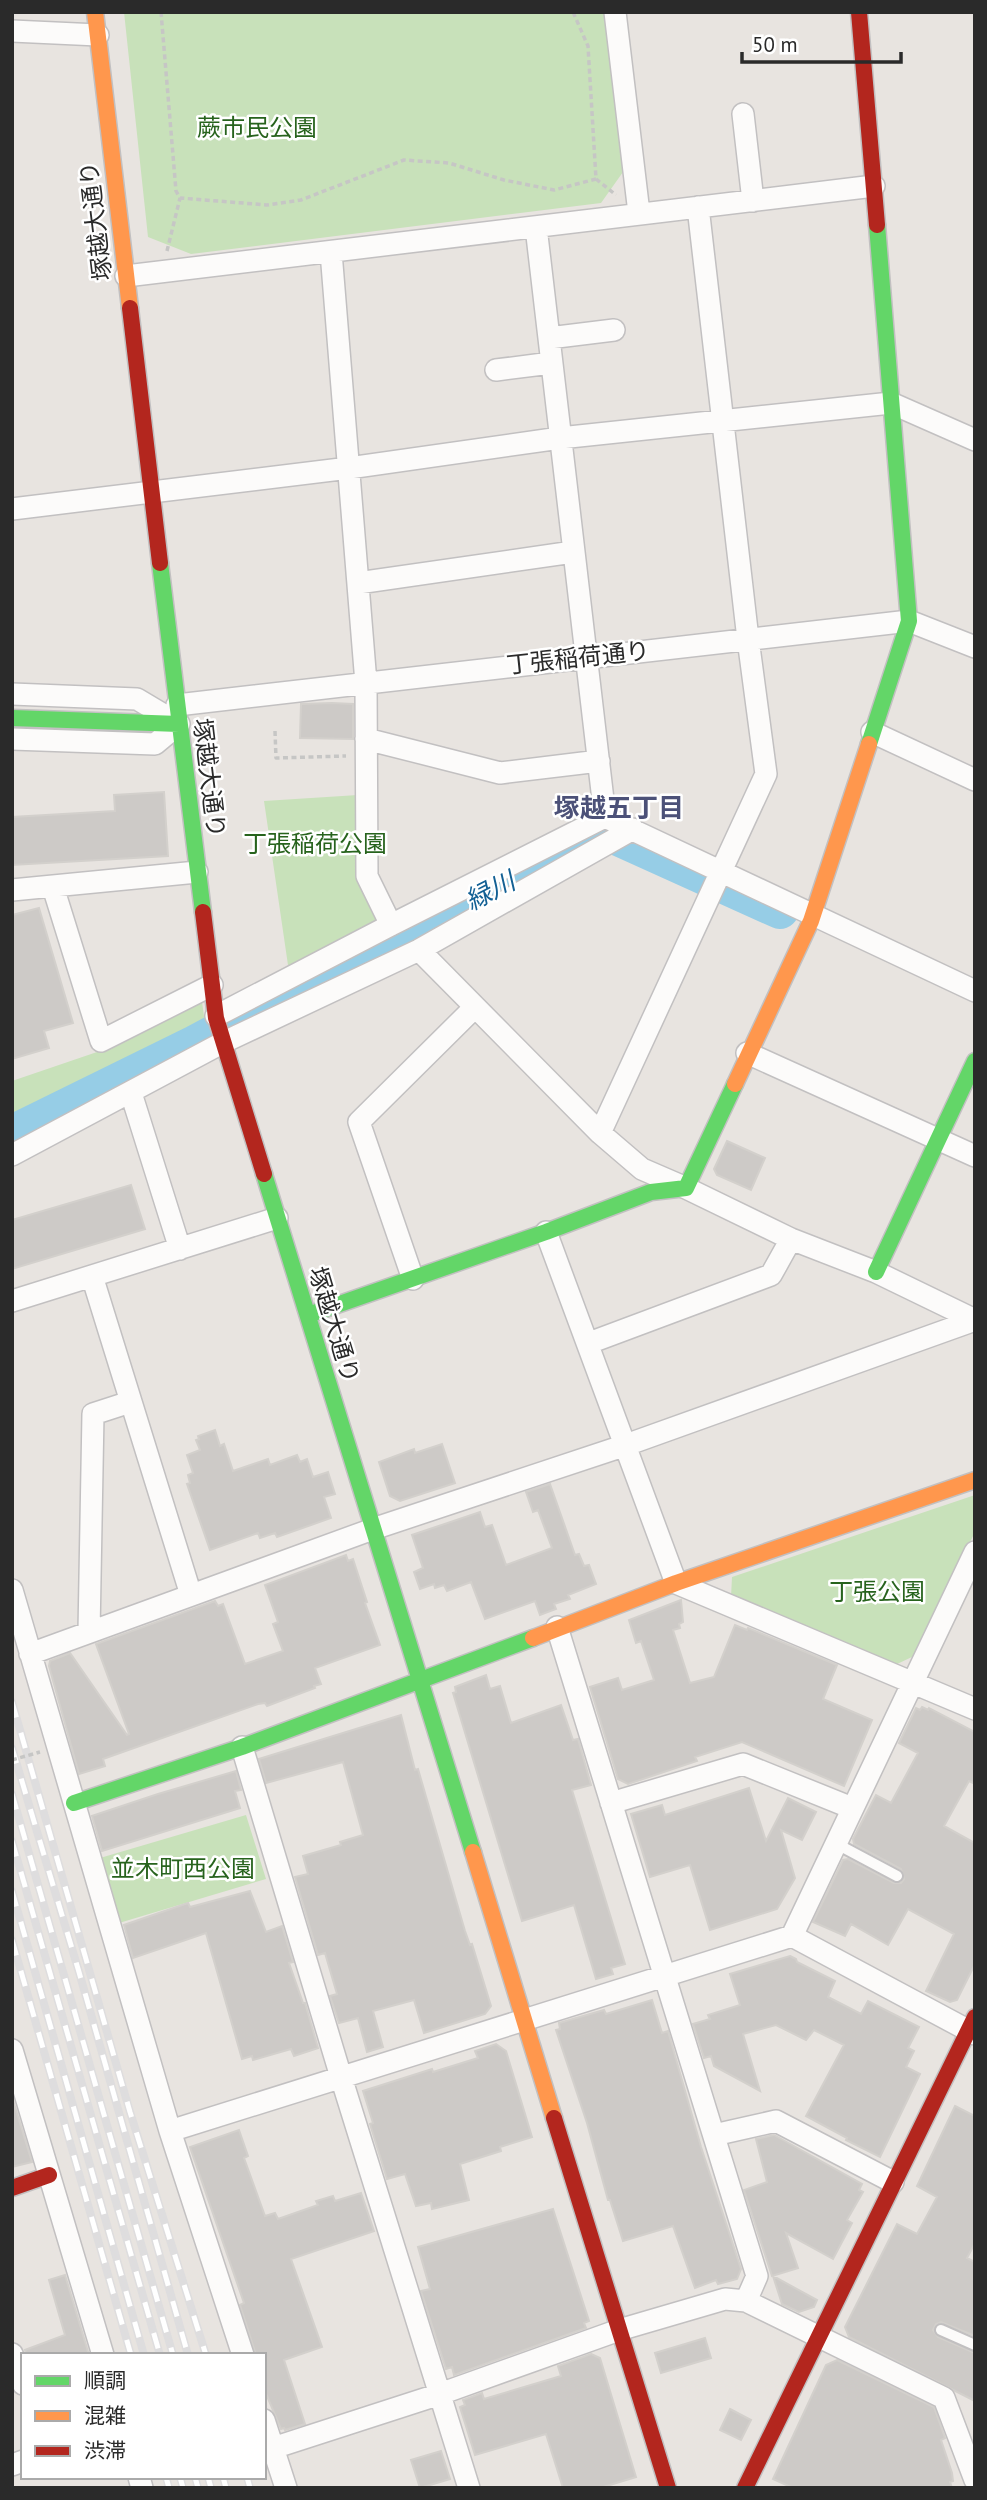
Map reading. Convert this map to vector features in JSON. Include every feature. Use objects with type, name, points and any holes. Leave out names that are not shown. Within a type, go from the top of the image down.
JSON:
[{"type":"street","name":"塚越大通り","points":[[95,12],[216,1017],[668,2488]]},
{"type":"street","points":[[615,12],[639,213]]},
{"type":"street","points":[[686,1188],[812,917],[909,621],[859,12]]},
{"type":"street","points":[[12,31],[98,35]]},
{"type":"street","points":[[743,114],[753,201]]},
{"type":"street","points":[[126,276],[874,186]]},
{"type":"street","points":[[600,1133],[766,774],[698,208]]},
{"type":"street","points":[[536,227],[605,817]]},
{"type":"street","points":[[331,252],[366,683],[367,876],[391,925]]},
{"type":"street","points":[[548,338],[614,330]]},
{"type":"street","points":[[496,370],[551,363]]},
{"type":"street","points":[[12,509],[349,468],[560,438],[891,403],[975,440]]},
{"type":"street","points":[[358,583],[573,552]]},
{"type":"street","name":"丁張稲荷通り","points":[[178,715],[366,683],[909,621],[975,646]]},
{"type":"street","points":[[12,694],[138,699],[178,715]]},
{"type":"street","points":[[12,718],[146,723],[178,715]]},
{"type":"street","points":[[12,739],[155,744],[178,715]]},
{"type":"street","points":[[872,732],[975,780]]},
{"type":"street","points":[[366,747],[500,773],[598,761]]},
{"type":"street","points":[[216,1017],[605,817]]},
{"type":"street","points":[[605,817],[717,877],[975,991]]},
{"type":"street","points":[[12,1155],[222,1042],[419,950],[632,830]]},
{"type":"street","points":[[12,890],[197,872]]},
{"type":"street","points":[[53,887],[101,1041],[212,985]]},
{"type":"street","points":[[419,950],[600,1133],[642,1169],[792,1239],[876,1272],[975,1320]]},
{"type":"street","points":[[413,1279],[359,1122],[475,1007]]},
{"type":"street","points":[[747,1053],[975,1156]]},
{"type":"street","points":[[876,1272],[975,1061]]},
{"type":"street","points":[[131,1093],[180,1249]]},
{"type":"street","points":[[307,1315],[547,1232],[651,1192],[686,1188]]},
{"type":"street","points":[[12,1301],[277,1218]]},
{"type":"street","points":[[547,1232],[676,1583],[975,1709]]},
{"type":"street","points":[[589,1343],[771,1275],[792,1239]]},
{"type":"street","points":[[92,1276],[191,1595]]},
{"type":"street","points":[[30,1654],[373,1529],[626,1445],[975,1320]]},
{"type":"street","points":[[89,1632],[93,1414],[130,1402]]},
{"type":"street","points":[[74,1803],[242,1747],[676,1583],[975,1480]]},
{"type":"street","points":[[792,1936],[975,1552]]},
{"type":"street","points":[[12,1590],[170,2131],[242,2353]]},
{"type":"street","points":[[557,1628],[757,2276],[746,2301]]},
{"type":"street","points":[[242,1747],[469,2488]]},
{"type":"street","points":[[611,1803],[743,1764],[852,1808]]},
{"type":"street","points":[[170,2131],[792,1936],[973,2027],[893,2182],[745,2488]]},
{"type":"street","points":[[12,2050],[102,2353]]},
{"type":"street","points":[[714,2135],[776,2121],[893,2182]]},
{"type":"street","points":[[12,2188],[49,2175]]},
{"type":"street","points":[[273,2448],[619,2330],[725,2299],[746,2301],[944,2398],[966,2432],[975,2480]]},
{"type":"street","points":[[12,2354],[21,2379]]},
{"type":"street","points":[[266,2426],[286,2488]]},
{"type":"lane","points":[[835,1843],[897,1876]]},
{"type":"lane","points":[[941,2330],[975,2345]]},
{"type":"path","points":[[161,12],[176,191],[180,198],[165,257]]},
{"type":"path","points":[[180,198],[267,205],[301,201],[404,160],[449,163],[504,180],[554,190],[596,179],[588,46],[573,12]]},
{"type":"path","points":[[275,731],[276,758],[366,747]]},
{"type":"path","points":[[12,1760],[40,1752]]},
{"type":"green space","name":"蕨市民公園","points":[[124,12],[604,12],[623,172],[601,203],[191,254],[148,237]]},
{"type":"green space","name":"丁張稲荷公園","points":[[358,795],[384,921],[289,972],[264,801]]},
{"type":"green space","points":[[202,1002],[207,1037],[12,1134],[12,1081],[97,1052]]},
{"type":"green space","name":"丁張公園","points":[[975,1495],[975,1532],[914,1656],[895,1665],[731,1597],[732,1577]]},
{"type":"green space","name":"並木町西公園","points":[[246,1815],[266,1879],[119,1923],[100,1858]]},
{"type":"building","points":[[301,704],[353,704],[353,739],[300,738]]},
{"type":"building","points":[[164,792],[168,856],[12,865],[12,817],[115,811],[114,795]]},
{"type":"building","points":[[39,908],[73,1023],[44,1031],[49,1048],[12,1059],[12,915]]},
{"type":"building","points":[[727,1141],[765,1158],[751,1190],[717,1175],[714,1169]]},
{"type":"building","points":[[131,1185],[145,1229],[12,1269],[12,1220]]},
{"type":"building","points":[[215,1430],[220,1446],[224,1444],[233,1471],[268,1459],[270,1465],[297,1455],[300,1462],[307,1459],[313,1477],[328,1472],[335,1494],[324,1497],[331,1518],[277,1537],[275,1533],[260,1538],[258,1533],[210,1550],[187,1484],[190,1483],[188,1475],[193,1473],[187,1455],[200,1450],[196,1440],[199,1439],[198,1436]]},
{"type":"building","points":[[442,1444],[455,1483],[400,1501],[390,1496],[379,1462],[414,1449],[415,1453]]},
{"type":"building","points":[[550,1484],[575,1555],[579,1554],[584,1566],[589,1565],[596,1584],[568,1595],[570,1599],[554,1604],[556,1609],[540,1615],[535,1601],[485,1619],[471,1582],[447,1591],[444,1585],[435,1588],[434,1584],[420,1589],[414,1572],[423,1568],[412,1535],[480,1512],[485,1527],[492,1525],[506,1565],[552,1548],[538,1510],[533,1512],[526,1492]]},
{"type":"building","points":[[346,1555],[348,1561],[353,1559],[380,1645],[315,1668],[321,1684],[314,1686],[315,1688],[267,1706],[265,1703],[258,1704],[103,1759],[105,1766],[79,1774],[49,1666],[50,1661],[70,1653],[127,1735],[129,1734],[96,1644],[215,1601],[218,1606],[223,1604],[245,1664],[283,1651],[273,1624],[278,1622],[265,1585]]},
{"type":"building","points":[[681,1600],[683,1622],[679,1624],[680,1628],[673,1630],[690,1683],[714,1677],[735,1625],[837,1665],[823,1699],[872,1720],[844,1786],[742,1742],[695,1757],[697,1761],[628,1784],[618,1779],[590,1687],[618,1678],[622,1690],[654,1680],[641,1641],[636,1643],[629,1620]]},
{"type":"building","points":[[486,1675],[490,1689],[500,1686],[511,1723],[561,1705],[573,1740],[578,1739],[591,1785],[572,1790],[625,1964],[611,1968],[613,1974],[596,1979],[574,1905],[522,1921],[453,1693],[456,1692],[455,1687]]},
{"type":"building","points":[[922,1707],[975,1732],[975,1784],[969,1781],[944,1826],[975,1843],[975,1964],[957,2000],[950,2002],[926,1991],[954,1934],[908,1909],[888,1945],[851,1924],[845,1936],[813,1922],[843,1860],[848,1859],[894,1883],[901,1883],[904,1879],[901,1869],[854,1844],[853,1839],[876,1795],[891,1803],[918,1753],[899,1743],[916,1708],[920,1710]]},
{"type":"building","points":[[401,1715],[415,1770],[418,1769],[465,1931],[470,1945],[472,1944],[491,2006],[485,2014],[424,2033],[414,2000],[373,2011],[383,2047],[367,2052],[358,2018],[339,2023],[330,1996],[337,1994],[325,1953],[318,1955],[295,1877],[308,1874],[303,1856],[341,1845],[340,1842],[363,1835],[343,1762],[266,1783],[259,1759]]},
{"type":"building","points":[[236,1771],[241,1790],[235,1791],[240,1808],[102,1851],[92,1816]]},
{"type":"building","points":[[749,1788],[766,1841],[788,1798],[816,1812],[802,1840],[781,1830],[795,1878],[777,1909],[710,1930],[690,1865],[650,1877],[631,1814],[662,1805],[665,1815]]},
{"type":"building","points":[[250,1891],[266,1932],[282,1926],[293,1962],[289,1963],[305,2003],[318,2048],[294,2056],[291,2049],[253,2060],[252,2056],[242,2059],[206,1933],[133,1958],[124,1925],[188,1903],[190,1907]]},
{"type":"building","points":[[790,1956],[835,1981],[828,1997],[861,2014],[868,2001],[919,2027],[908,2048],[914,2051],[906,2067],[920,2074],[880,2157],[806,2116],[844,2045],[814,2030],[806,2040],[776,2025],[743,2034],[760,2091],[714,2066],[711,2056],[704,2058],[693,2024],[710,2019],[708,2015],[740,2005],[730,1974]]},
{"type":"building","points":[[652,2000],[662,2033],[668,2031],[701,2147],[741,2269],[737,2279],[718,2284],[716,2280],[695,2288],[673,2226],[623,2241],[556,2030],[560,2029],[559,2023],[604,2010],[606,2014]]},
{"type":"building","points":[[496,2044],[506,2051],[532,2137],[500,2147],[501,2151],[460,2164],[469,2200],[432,2209],[431,2203],[416,2206],[405,2174],[387,2179],[363,2091],[432,2069],[433,2072],[478,2058],[475,2051]]},
{"type":"building","points":[[12,2097],[32,2162],[12,2167]]},
{"type":"building","points":[[955,2106],[975,2116],[975,2243],[967,2258],[975,2262],[975,2336],[941,2322],[936,2324],[933,2330],[938,2337],[975,2353],[975,2401],[849,2337],[845,2327],[897,2224],[917,2234],[937,2197],[917,2186]]},
{"type":"building","points":[[239,2130],[248,2156],[244,2158],[265,2216],[275,2213],[278,2219],[318,2205],[316,2201],[333,2196],[335,2201],[361,2193],[374,2231],[291,2259],[322,2347],[284,2360],[305,2424],[281,2429],[266,2394],[266,2353],[255,2353],[240,2305],[244,2303],[190,2147]]},
{"type":"building","points":[[774,2135],[862,2184],[859,2190],[863,2192],[847,2220],[852,2223],[833,2259],[786,2233],[798,2268],[772,2276],[744,2190],[767,2182],[756,2139]]},
{"type":"building","points":[[553,2209],[589,2321],[584,2323],[586,2328],[454,2375],[452,2367],[446,2369],[421,2291],[430,2289],[418,2247]]},
{"type":"building","points":[[65,2275],[88,2353],[26,2353],[25,2350],[65,2335],[49,2280]]},
{"type":"building","points":[[773,2276],[817,2300],[814,2307],[799,2312],[782,2304]]},
{"type":"building","points":[[705,2338],[711,2358],[661,2373],[655,2353]]},
{"type":"building","points":[[591,2354],[600,2358],[636,2477],[600,2488],[563,2488],[546,2434],[475,2455],[460,2407],[465,2405],[463,2400],[482,2393],[484,2399],[561,2376],[558,2366]]},
{"type":"building","points":[[837,2360],[934,2407],[945,2438],[941,2440],[952,2473],[952,2488],[793,2488],[773,2479],[826,2365]]},
{"type":"building","points":[[730,2409],[751,2420],[741,2440],[720,2430]]},
{"type":"building","points":[[441,2451],[450,2479],[420,2488],[411,2460]]},
{"type":"waterway","name":"緑川","points":[[12,1134],[195,1044],[379,946],[607,832],[780,910]]},
{"type":"railway","points":[[12,1702],[130,2112],[205,2353]]},
{"type":"railway","points":[[12,1748],[187,2353]]},
{"type":"railway","points":[[12,1794],[172,2353]]},
{"type":"railway","points":[[12,1841],[159,2353]]},
{"type":"railway","points":[[12,1891],[143,2353]]},
{"type":"railway","points":[[12,1940],[130,2353]]},
{"type":"railway","points":[[167,2479],[169,2488]]},
{"type":"railway","points":[[181,2479],[183,2488]]},
{"type":"railway","points":[[196,2479],[198,2488]]},
{"type":"railway","points":[[209,2479],[211,2488]]},
{"type":"railway","points":[[224,2479],[226,2488]]},
{"type":"railway","points":[[248,2479],[250,2488]]},
{"type":"traffic: fast","points":[[869,744],[909,621],[877,225]]},
{"type":"traffic: fast","points":[[160,563],[203,912]]},
{"type":"traffic: fast","points":[[12,718],[179,724]]},
{"type":"traffic: fast","points":[[876,1272],[975,1061]]},
{"type":"traffic: fast","points":[[308,1315],[546,1232],[651,1192],[686,1188],[735,1084]]},
{"type":"traffic: fast","points":[[264,1174],[473,1852]]},
{"type":"traffic: fast","points":[[74,1803],[242,1747],[533,1638]]},
{"type":"traffic: slow","points":[[95,12],[130,308]]},
{"type":"traffic: slow","points":[[735,1084],[811,921],[869,744]]},
{"type":"traffic: slow","points":[[533,1638],[676,1583],[975,1480]]},
{"type":"traffic: slow","points":[[473,1852],[554,2118]]},
{"type":"traffic: jam","points":[[859,12],[877,225]]},
{"type":"traffic: jam","points":[[130,308],[160,563]]},
{"type":"traffic: jam","points":[[203,912],[216,1018],[264,1174]]},
{"type":"traffic: jam","points":[[745,2488],[975,2017]]},
{"type":"traffic: jam","points":[[554,2118],[668,2488]]},
{"type":"traffic: jam","points":[[12,2188],[49,2175]]},
{"type":"district","name":"塚越五丁目","points":[[619,808]]}]
